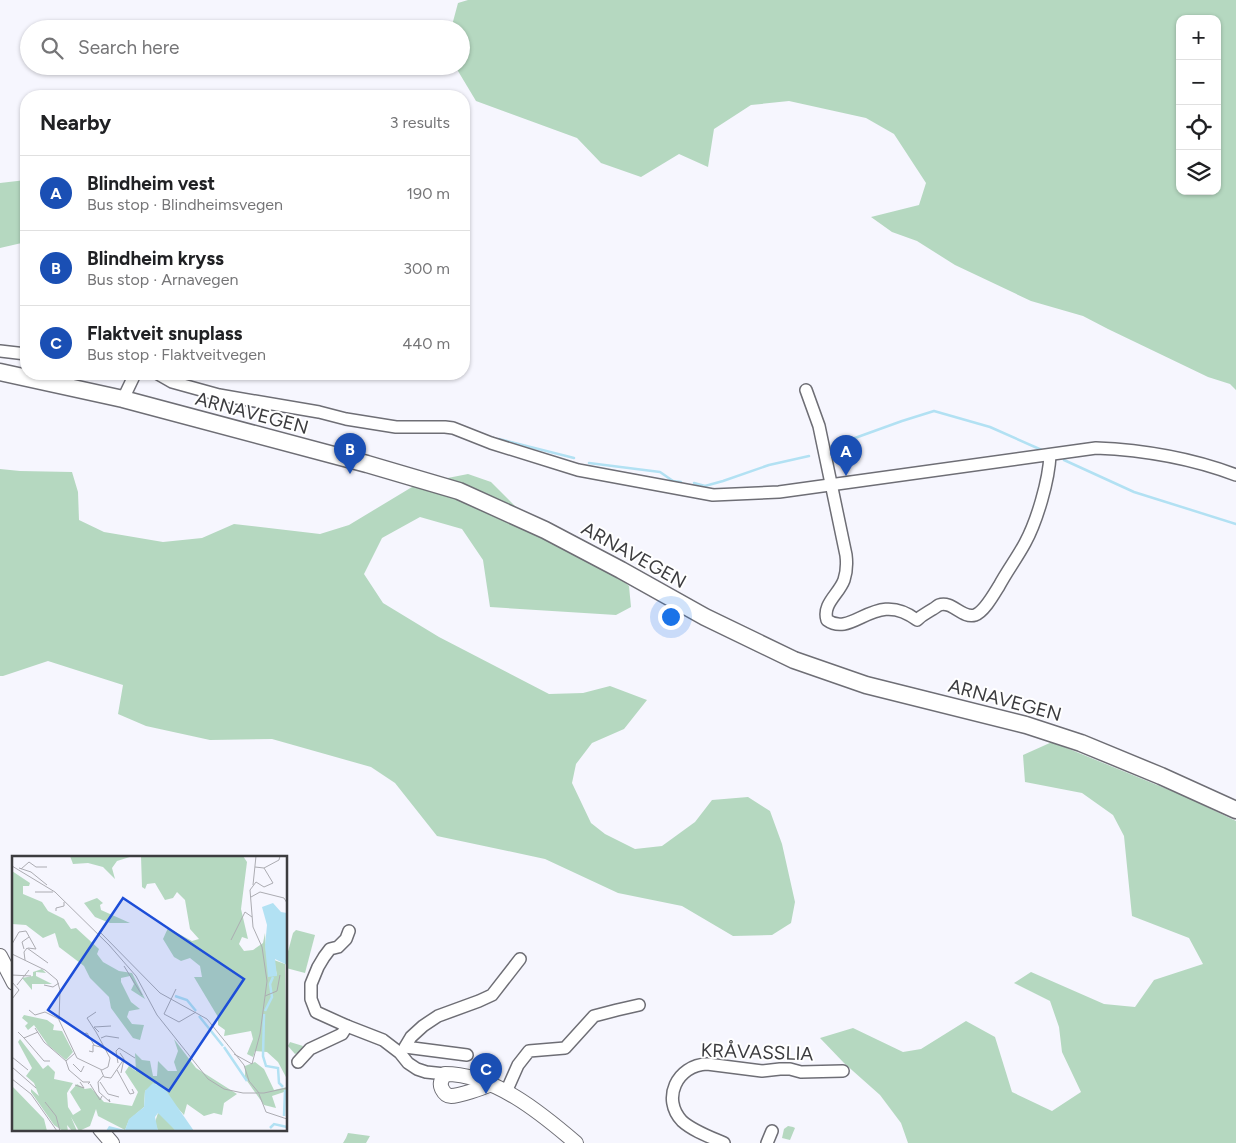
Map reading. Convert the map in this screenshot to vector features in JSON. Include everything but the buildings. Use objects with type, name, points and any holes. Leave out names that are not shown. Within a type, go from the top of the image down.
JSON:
[{"type":"highway","name":"ARNAVEGEN","points":[[0,372],[20,376]]},
{"type":"highway","name":"ARNAVEGEN","points":[[36,380],[123,399],[368,464],[458,491],[545,530],[705,617],[794,660],[866,685],[1026,725],[1082,743],[1236,810]]},
{"type":"main road","points":[[0,956],[12,979]]},
{"type":"main road","points":[[489,1085],[477,1090],[449,1096],[441,1088],[442,1079],[445,1074],[454,1074],[489,1085],[506,1092],[542,1114],[576,1143]]},
{"type":"main road","points":[[101,1130],[112,1143]]},
{"type":"street","points":[[0,351],[20,353]]},
{"type":"street","points":[[123,399],[132,380]]},
{"type":"street","points":[[168,380],[218,395],[319,412],[346,419],[396,427],[453,428],[491,443],[578,470],[713,495],[779,492],[1096,448],[1135,450],[1162,454],[1189,460],[1236,475]]},
{"type":"street","points":[[806,390],[819,426],[847,563],[844,580],[825,613],[826,620],[835,624],[849,623],[871,612],[886,608],[903,611],[917,620],[923,614],[942,604],[946,604],[970,616],[976,615],[984,607],[1026,543],[1036,520],[1049,469],[1050,455]]},
{"type":"street","points":[[349,931],[338,947],[330,949],[318,967],[311,984],[310,999],[316,1012],[403,1050],[467,1055]]},
{"type":"street","points":[[403,1050],[411,1036],[438,1016],[492,995],[520,959]]},
{"type":"street","points":[[506,1092],[518,1065],[529,1051],[565,1048],[594,1016],[639,1005]]},
{"type":"street","points":[[298,1062],[310,1049],[342,1034],[347,1026]]},
{"type":"street","points":[[403,1050],[408,1063],[417,1069],[445,1074]]},
{"type":"street","name":"KRÅVASSLIA","points":[[724,1143],[688,1126],[680,1119],[676,1112],[673,1102],[673,1091],[680,1075],[687,1070],[699,1064],[707,1064],[762,1071],[843,1071]]},
{"type":"street","points":[[767,1143],[772,1131]]},
{"type":"green space","points":[[468,0],[1236,0],[1236,390],[1230,384],[1208,377],[1083,316],[1031,301],[955,265],[917,241],[892,232],[871,217],[919,205],[926,183],[894,134],[866,118],[789,101],[751,105],[714,129],[708,167],[679,154],[641,177],[601,163],[577,138],[476,101],[460,75],[470,75],[470,20],[453,20],[458,3]]},
{"type":"green space","points":[[20,181],[20,243],[0,248],[0,183]]},
{"type":"green space","points":[[0,469],[72,472],[78,492],[79,520],[104,532],[163,542],[202,538],[234,524],[320,534],[349,525],[417,484],[468,474],[491,482],[523,514],[611,571],[629,586],[631,607],[616,615],[490,607],[483,560],[462,529],[420,517],[382,538],[364,574],[383,603],[439,637],[549,694],[583,693],[610,686],[647,700],[624,729],[592,743],[576,764],[572,783],[591,823],[605,834],[635,849],[662,846],[695,822],[712,800],[748,797],[770,811],[782,844],[795,902],[791,923],[772,935],[733,936],[682,906],[618,893],[545,859],[437,836],[395,783],[371,767],[272,739],[210,740],[146,726],[118,714],[123,685],[48,661],[0,676]]},
{"type":"green space","points":[[1052,742],[1184,796],[1236,821],[1236,1143],[908,1143],[901,1123],[880,1095],[844,1063],[820,1038],[853,1028],[903,1052],[921,1049],[966,1021],[995,1037],[1012,1092],[1052,1111],[1081,1092],[1062,1052],[1059,1027],[1050,1001],[1014,983],[1031,972],[1104,1004],[1135,1007],[1154,980],[1203,964],[1189,938],[1132,916],[1124,836],[1113,815],[1082,793],[1025,782],[1023,755]]},
{"type":"green space","points":[[296,930],[315,935],[305,973],[288,969],[288,952],[293,933]]},
{"type":"green space","points":[[290,1042],[303,1046],[300,1052],[295,1054],[288,1046]]},
{"type":"green space","points":[[788,1126],[795,1128],[790,1140],[782,1138],[784,1129]]},
{"type":"green space","points":[[348,1133],[370,1136],[366,1143],[343,1143]]},
{"type":"waterway","points":[[830,447],[934,411],[990,427],[1044,451]]},
{"type":"waterway","points":[[499,439],[574,458]]},
{"type":"waterway","points":[[694,483],[705,486],[769,465],[809,456]]},
{"type":"waterway","points":[[1064,460],[1134,492],[1236,524]]},
{"type":"waterway","points":[[589,463],[660,472],[673,481],[681,482]]},
{"type":"place","name":"Blindheim kryss","points":[[350,474]]},
{"type":"place","name":"Blindheim vest","points":[[846,476]]},
{"type":"place","name":"Flaktveit snuplass","points":[[486,1094]]}]
